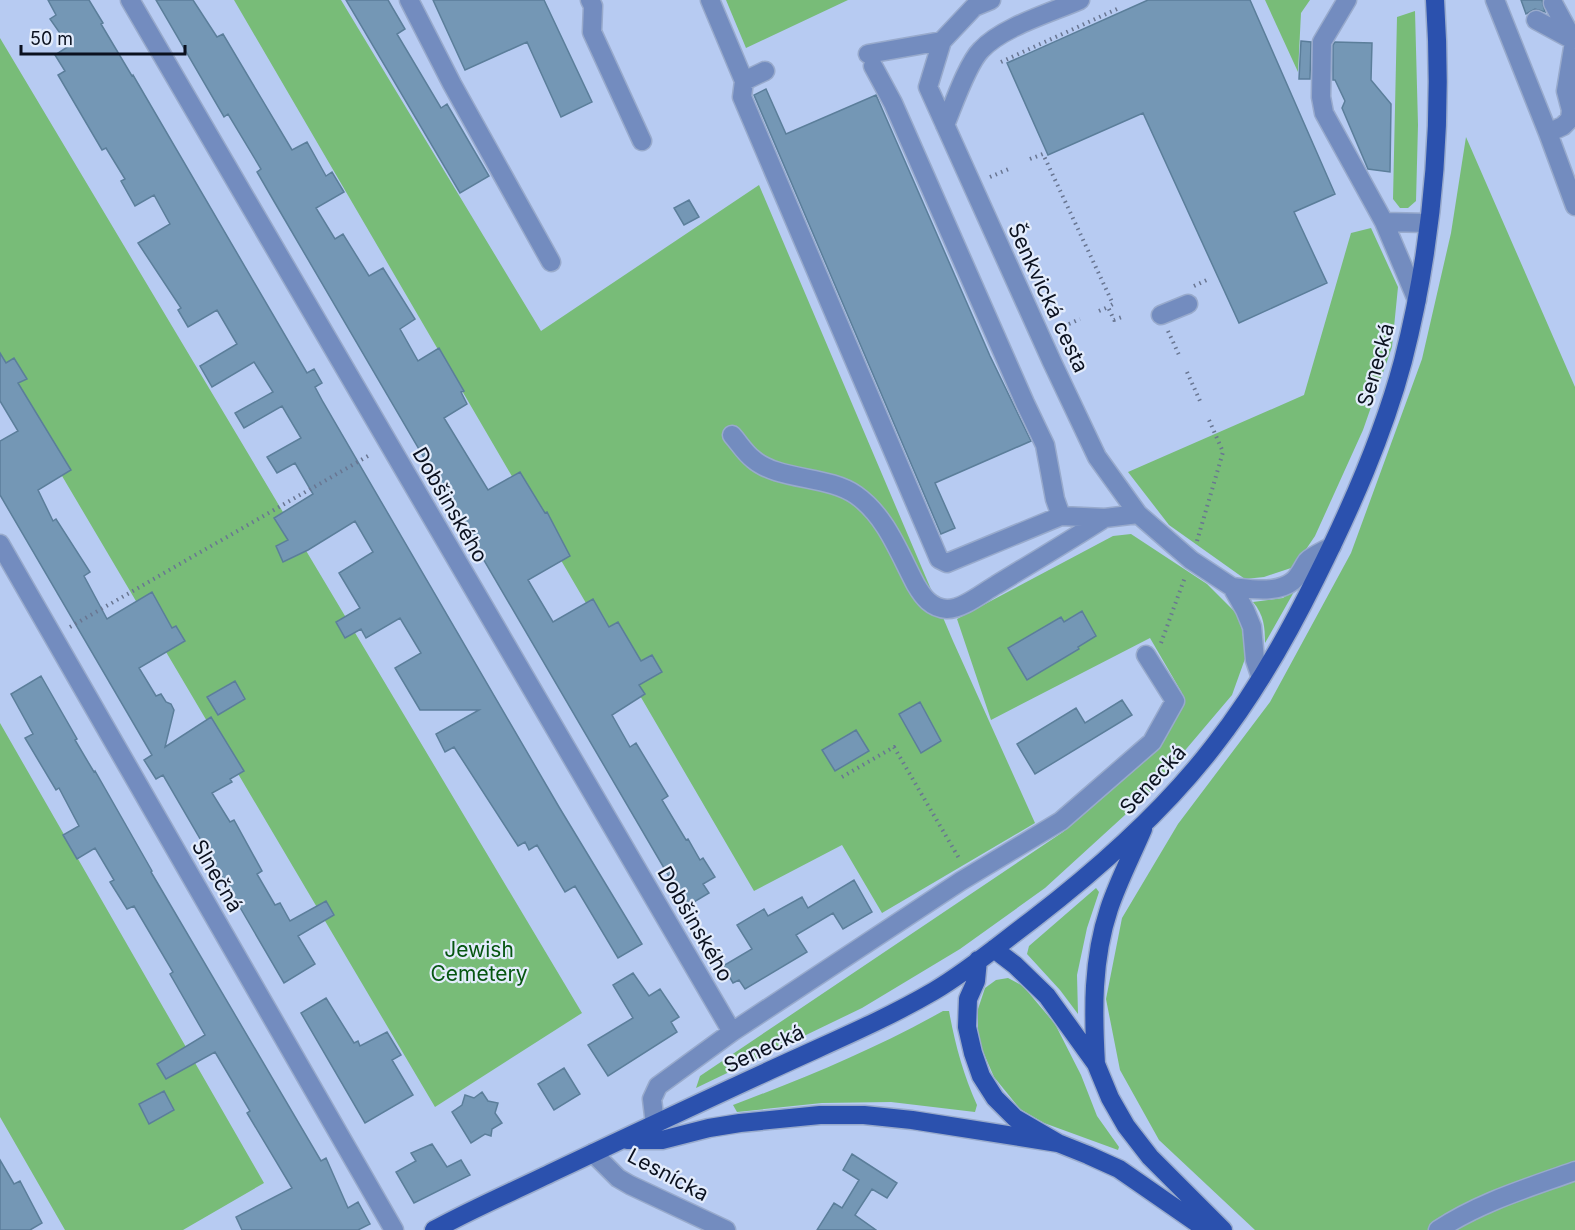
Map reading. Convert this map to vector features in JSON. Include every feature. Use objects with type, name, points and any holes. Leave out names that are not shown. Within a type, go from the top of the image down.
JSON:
[{"type":"main road","name":"Senecká","points":[[434,1230],[619,1140],[892,1014],[938,989],[1056,902],[1147,821],[1213,748],[1261,678],[1295,621],[1332,546],[1381,428],[1402,361],[1417,300],[1428,224],[1437,122],[1432,3]]},
{"type":"main road","points":[[1096,1064],[1094,986],[1102,934],[1109,908],[1147,821]]},
{"type":"main road","points":[[994,949],[1015,965],[1047,996],[1096,1064],[1110,1098],[1126,1126],[1150,1157],[1223,1230]]},
{"type":"main road","points":[[978,960],[976,981],[968,999],[967,1028],[981,1076],[995,1098],[1015,1118],[1058,1143],[1119,1169],[1206,1230]]},
{"type":"main road","points":[[619,1140],[662,1140],[709,1128],[777,1118],[864,1115],[912,1120],[1058,1143]]},
{"type":"street","name":"Dobšinského","points":[[130,0],[732,1032]]},
{"type":"street","points":[[409,0],[452,84],[551,262]]},
{"type":"street","points":[[590,0],[593,6],[592,32],[642,141]]},
{"type":"street","points":[[710,0],[744,81],[742,97],[939,559],[947,563],[1061,516],[1105,518],[1138,514]]},
{"type":"street","name":"Šenkvická cesta","points":[[991,0],[974,8],[942,41],[928,87],[1097,457],[1138,514],[1176,549],[1232,587]]},
{"type":"street","points":[[945,125],[979,51],[997,36],[1080,0]]},
{"type":"street","points":[[1347,0],[1322,42],[1321,97],[1324,113],[1384,222],[1417,300]]},
{"type":"street","points":[[1495,0],[1575,206]]},
{"type":"street","points":[[1548,133],[1563,126],[1570,119],[1571,110],[1566,91],[1574,38],[1553,3]]},
{"type":"street","points":[[1536,20],[1574,38]]},
{"type":"street","points":[[942,41],[870,60],[893,103],[1045,445],[1055,499],[1061,516]]},
{"type":"street","points":[[744,81],[765,71]]},
{"type":"street","points":[[1557,158],[1575,152]]},
{"type":"street","points":[[1384,222],[1428,224]]},
{"type":"street","points":[[1163,320],[1189,296]]},
{"type":"street","points":[[732,435],[753,459],[764,466],[835,485],[852,492],[865,501],[894,540],[925,600],[936,607],[956,608],[1105,518]]},
{"type":"street","name":"Slnečná","points":[[0,544],[5,565],[394,1230]]},
{"type":"street","points":[[1232,587],[1256,590],[1291,583],[1300,574],[1308,560],[1332,546]]},
{"type":"street","points":[[1232,587],[1252,627],[1255,660],[1261,678]]},
{"type":"street","points":[[655,1124],[652,1099],[658,1086],[732,1032],[969,876],[1061,821],[1152,742],[1175,701],[1146,654]]},
{"type":"street","name":"Lesnícka","points":[[593,1153],[618,1178],[630,1185],[726,1230]]},
{"type":"street","points":[[1438,1230],[1463,1214],[1489,1202],[1575,1171]]},
{"type":"path","points":[[1000,62],[1117,9]]},
{"type":"path","points":[[1030,159],[1043,154],[1113,304],[1099,311]]},
{"type":"path","points":[[997,173],[1011,168]]},
{"type":"path","points":[[1189,296],[1209,279]]},
{"type":"path","points":[[1108,307],[1114,320],[1122,317]]},
{"type":"path","points":[[1049,333],[1080,319]]},
{"type":"path","points":[[1163,320],[1179,355]]},
{"type":"path","points":[[1187,372],[1200,401]]},
{"type":"path","points":[[1195,549],[1223,452],[1209,420]]},
{"type":"path","points":[[64,630],[368,456]]},
{"type":"path","points":[[1146,654],[1162,643],[1188,570]]},
{"type":"path","points":[[842,777],[894,747],[969,876]]},
{"type":"green space","points":[[234,0],[341,0],[541,331],[759,185],[953,641],[1035,823],[882,913],[842,845],[754,891]]},
{"type":"green space","points":[[726,0],[848,0],[746,48]]},
{"type":"green space","points":[[1265,0],[1310,0],[1301,13],[1298,72]]},
{"type":"green space","points":[[1415,11],[1418,125],[1416,201],[1408,208],[1400,208],[1393,199],[1397,17]]},
{"type":"green space","name":"Jewish Cemetery","points":[[0,38],[582,1013],[435,1107],[0,371]]},
{"type":"green space","points":[[1466,137],[1575,387],[1575,1230],[1255,1230],[1159,1140],[1120,1070],[1106,999],[1122,918],[1178,824],[1270,702],[1351,553],[1422,359],[1451,233]]},
{"type":"green space","points":[[1371,228],[1398,287],[1392,347],[1363,430],[1315,536],[1294,567],[1264,577],[1245,579],[1169,525],[1128,472],[1304,395],[1351,233]]},
{"type":"green space","points":[[1131,534],[1207,584],[1240,617],[1246,656],[1232,695],[1148,794],[1045,888],[960,949],[862,1008],[696,1088],[700,1076],[1063,832],[1157,747],[1182,693],[1150,638],[991,720],[957,619],[1113,536]]},
{"type":"green space","points":[[1295,590],[1265,643],[1263,621],[1253,602],[1283,598]]},
{"type":"green space","points":[[0,723],[264,1183],[183,1230],[65,1230],[0,1117]]},
{"type":"green space","points":[[1096,888],[1099,892],[1087,928],[1077,975],[1078,1014],[1060,990],[1027,954],[1029,946]]},
{"type":"green space","points":[[1008,978],[1023,986],[1055,1024],[1081,1075],[1097,1116],[1119,1147],[1118,1150],[1044,1123],[1020,1109],[994,1077],[978,1040],[978,1009],[985,988],[996,980]]},
{"type":"green space","points":[[943,1011],[949,1011],[960,1059],[977,1105],[975,1112],[891,1102],[822,1103],[737,1112],[733,1105],[840,1062]]},
{"type":"building","points":[[48,0],[89,0],[307,373],[314,369],[322,383],[315,387],[323,402],[559,807],[642,944],[618,958],[575,886],[565,892],[537,845],[529,850],[525,842],[518,846],[454,747],[445,752],[436,734],[479,710],[420,710],[395,668],[421,653],[400,618],[366,638],[361,629],[345,638],[336,622],[360,608],[339,573],[373,552],[355,521],[308,550],[283,562],[276,546],[288,540],[274,518],[313,494],[295,463],[277,473],[267,457],[301,438],[282,406],[244,428],[235,413],[273,392],[254,362],[212,387],[200,366],[237,344],[217,310],[188,327],[178,310],[181,308],[138,243],[170,224],[154,195],[135,206],[121,181],[125,179],[106,148],[102,150],[58,75],[65,71],[55,55],[69,46],[50,19],[56,15]]},
{"type":"building","points":[[156,0],[193,0],[217,37],[223,34],[292,150],[307,142],[326,176],[332,172],[344,192],[316,208],[335,239],[343,234],[369,276],[383,268],[415,319],[400,329],[418,361],[439,348],[464,391],[461,392],[467,404],[444,418],[488,490],[520,472],[545,513],[547,512],[570,556],[528,580],[553,622],[593,599],[609,627],[618,622],[641,661],[652,655],[662,672],[639,685],[645,694],[612,715],[630,747],[636,743],[668,796],[662,800],[686,840],[688,839],[700,860],[703,858],[715,877],[703,884],[709,893],[689,905],[673,879],[671,880],[257,172],[261,169],[228,114],[224,117]]},
{"type":"building","points":[[346,0],[388,0],[405,29],[397,34],[441,108],[447,104],[489,176],[460,193]]},
{"type":"building","points":[[433,0],[544,0],[592,102],[561,117],[527,42],[465,70]]},
{"type":"building","points":[[1148,0],[1250,0],[1335,194],[1294,212],[1327,283],[1239,323],[1143,113],[1048,155],[1007,63]]},
{"type":"building","points":[[1521,0],[1542,0],[1545,12],[1535,9],[1526,14]]},
{"type":"building","points":[[1301,41],[1311,42],[1310,79],[1299,79]]},
{"type":"building","points":[[1335,42],[1372,43],[1371,80],[1391,104],[1390,172],[1368,169],[1342,108],[1345,101],[1333,80],[1333,45]]},
{"type":"building","points":[[766,89],[786,134],[876,95],[990,356],[1031,441],[935,483],[955,528],[941,534],[754,95]]},
{"type":"building","points":[[689,200],[699,217],[684,225],[674,208]]},
{"type":"building","points":[[0,353],[6,363],[14,358],[27,379],[18,383],[71,470],[38,490],[53,521],[56,519],[90,572],[84,576],[107,619],[152,592],[172,628],[176,626],[185,641],[139,668],[156,696],[161,694],[174,710],[165,747],[211,717],[244,771],[230,779],[232,782],[212,793],[230,822],[234,820],[262,871],[257,874],[275,905],[280,903],[290,921],[326,901],[334,915],[298,936],[315,964],[284,983],[163,775],[156,779],[144,760],[152,755],[0,495],[0,441],[18,431],[0,401]]},
{"type":"building","points":[[1082,611],[1096,636],[1078,647],[1079,649],[1027,680],[1008,648],[1061,617],[1064,622]]},
{"type":"building","points":[[41,676],[151,872],[321,1161],[326,1158],[348,1208],[358,1202],[370,1224],[358,1230],[242,1230],[236,1217],[292,1188],[247,1113],[250,1111],[215,1052],[166,1079],[157,1064],[205,1035],[170,974],[173,972],[134,906],[127,909],[110,882],[114,880],[95,848],[77,859],[63,835],[79,826],[59,788],[56,790],[25,738],[33,734],[11,694]]},
{"type":"building","points":[[235,681],[245,699],[218,715],[207,697]]},
{"type":"building","points":[[1122,700],[1132,715],[1035,774],[1017,744],[1076,708],[1085,723]]},
{"type":"building","points":[[920,702],[941,741],[921,753],[899,714]]},
{"type":"building","points":[[856,730],[869,751],[835,771],[822,750]]},
{"type":"building","points":[[854,880],[872,912],[843,929],[833,913],[796,935],[807,952],[745,989],[739,980],[733,983],[723,966],[752,949],[737,925],[764,909],[768,916],[802,897],[808,908]]},
{"type":"building","points":[[633,973],[649,996],[660,989],[679,1017],[671,1022],[677,1032],[608,1076],[588,1045],[633,1018],[613,985]]},
{"type":"building","points":[[326,998],[354,1043],[358,1041],[360,1046],[387,1032],[401,1055],[392,1060],[413,1095],[365,1123],[301,1013]]},
{"type":"building","points":[[564,1068],[580,1094],[554,1110],[538,1084]]},
{"type":"building","points":[[164,1091],[174,1110],[149,1124],[139,1104]]},
{"type":"building","points":[[482,1092],[488,1101],[498,1103],[495,1113],[502,1123],[492,1129],[491,1136],[485,1134],[471,1143],[452,1112],[462,1105],[465,1095],[474,1098]]},
{"type":"building","points":[[432,1144],[447,1167],[461,1160],[470,1175],[414,1203],[396,1172],[416,1161],[411,1153]]},
{"type":"building","points":[[852,1154],[897,1183],[887,1198],[872,1189],[855,1215],[876,1230],[817,1230],[834,1203],[842,1208],[859,1180],[843,1170]]},
{"type":"building","points":[[0,1160],[14,1184],[20,1181],[42,1223],[30,1230],[0,1230]]}]
